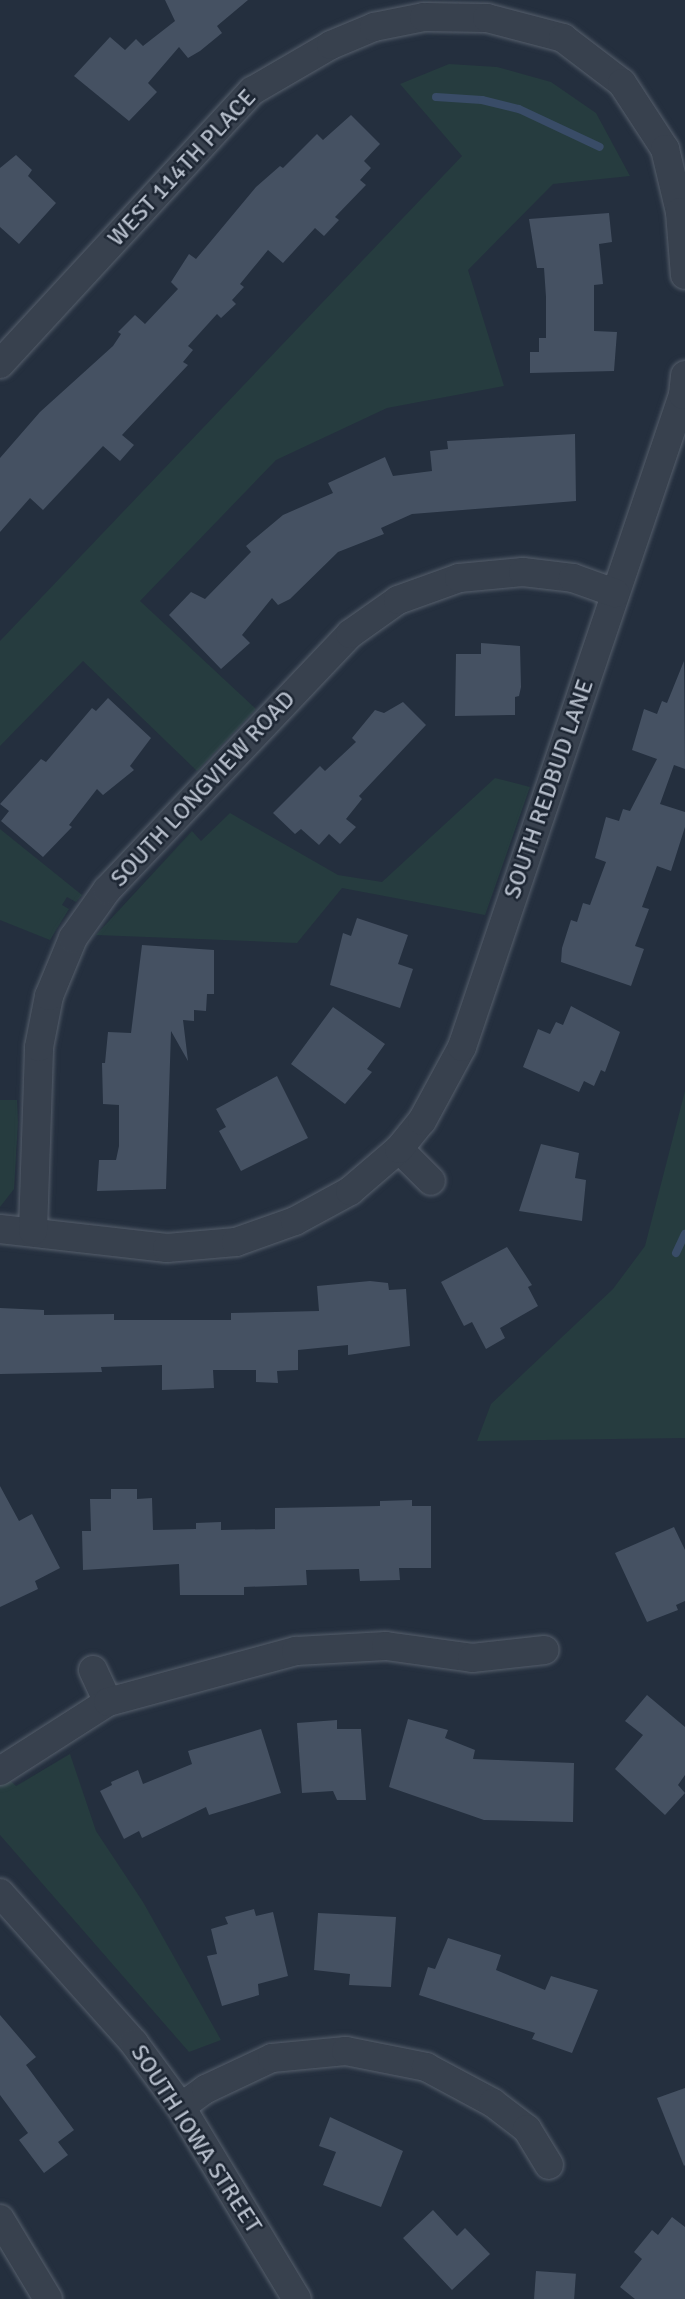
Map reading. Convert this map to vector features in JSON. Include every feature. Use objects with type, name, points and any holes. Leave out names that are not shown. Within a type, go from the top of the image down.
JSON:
[{"type":"street","points":[[396,11],[487,18],[563,38],[622,83],[665,149],[680,212],[685,275]]},
{"type":"street","name":"WEST 114TH PLACE","points":[[5,347],[252,91],[396,11]]},
{"type":"street","name":"SOUTH REDBUD LANE","points":[[0,1229],[167,1248],[236,1242],[295,1221],[351,1191],[399,1149],[445,1083],[462,1047],[683,395],[685,375]]},
{"type":"street","name":"SOUTH LONGVIEW ROAD","points":[[33,1231],[39,1047],[49,996],[73,938],[107,890],[350,634],[398,600],[459,578],[523,572],[573,578],[615,593]]},
{"type":"street","points":[[399,1149],[431,1181]]},
{"type":"street","points":[[0,1771],[108,1702],[296,1651],[386,1646],[472,1658],[545,1650]]},
{"type":"street","points":[[93,1670],[108,1702]]},
{"type":"street","name":"SOUTH IOWA STREET","points":[[0,1893],[134,2043],[181,2107],[297,2299]]},
{"type":"street","points":[[181,2107],[206,2089],[272,2058],[346,2051],[426,2067],[493,2103],[527,2129],[549,2165]]},
{"type":"street","points":[[0,2219],[48,2299]]},
{"type":"green space","points":[[449,64],[497,67],[551,82],[596,113],[630,176],[553,184],[468,270],[504,386],[387,408],[276,460],[140,601],[256,709],[197,771],[83,661],[0,746],[0,641],[462,156],[400,84]]},
{"type":"green space","points":[[495,778],[530,787],[485,915],[342,888],[297,943],[96,935],[192,831],[201,841],[230,813],[338,875],[382,882]]},
{"type":"green space","points":[[0,829],[82,895],[76,902],[67,897],[62,905],[69,909],[50,940],[0,920]]},
{"type":"green space","points":[[685,1091],[685,1438],[477,1441],[491,1404],[613,1289],[645,1246]]},
{"type":"green space","points":[[0,1100],[17,1100],[18,1122],[14,1189],[0,1207]]},
{"type":"green space","points":[[70,1754],[96,1831],[143,1902],[221,2040],[189,2052],[0,1835],[0,1771],[16,1786]]},
{"type":"building","points":[[165,0],[248,0],[217,26],[222,33],[200,51],[188,58],[179,47],[148,83],[157,92],[129,121],[74,76],[110,37],[125,50],[136,39],[143,46],[175,21]]},
{"type":"building","points":[[351,115],[380,144],[364,161],[371,168],[360,180],[366,185],[335,217],[339,220],[324,236],[315,228],[283,263],[268,250],[240,284],[244,287],[232,300],[236,304],[221,318],[217,314],[188,346],[193,350],[183,362],[188,365],[122,435],[134,445],[120,461],[103,446],[43,510],[30,498],[0,532],[0,458],[40,412],[113,346],[121,334],[118,332],[135,315],[145,324],[178,289],[171,282],[189,254],[196,259],[256,187],[280,166],[283,168],[317,134],[323,140]]},
{"type":"building","points":[[16,155],[32,170],[28,176],[56,203],[19,244],[0,227],[0,168]]},
{"type":"building","points":[[609,213],[612,242],[599,244],[603,284],[594,285],[594,331],[617,332],[614,371],[530,373],[530,352],[539,352],[539,338],[546,338],[546,297],[544,268],[537,268],[529,219]]},
{"type":"building","points":[[575,434],[576,501],[412,514],[381,528],[384,534],[338,552],[290,599],[278,605],[272,598],[242,635],[250,643],[221,669],[169,615],[191,592],[205,599],[251,552],[246,546],[283,515],[333,493],[328,483],[385,457],[393,476],[432,471],[430,451],[448,449],[447,441]]},
{"type":"building","points":[[481,643],[520,646],[521,687],[519,696],[515,697],[515,715],[455,716],[456,654],[481,654]]},
{"type":"building","points":[[684,661],[685,769],[674,765],[660,804],[685,812],[685,827],[671,871],[657,866],[642,907],[649,909],[635,946],[644,949],[631,986],[561,962],[562,948],[571,920],[577,922],[583,903],[590,905],[606,862],[595,858],[606,817],[619,821],[623,809],[630,811],[657,759],[632,750],[644,709],[657,714],[662,701],[667,703]]},
{"type":"building","points":[[108,698],[151,738],[130,766],[134,770],[103,795],[97,789],[69,825],[72,827],[43,857],[1,821],[9,811],[0,804],[41,759],[46,762],[92,708],[96,711]]},
{"type":"building","points":[[403,702],[426,725],[359,796],[362,799],[346,819],[356,827],[340,844],[329,834],[319,845],[301,829],[295,834],[273,813],[320,766],[325,771],[356,742],[352,738],[375,710],[384,713]]},
{"type":"building","points":[[357,918],[408,935],[398,964],[413,969],[400,1008],[330,985],[343,933],[351,936]]},
{"type":"building","points":[[142,945],[214,950],[214,994],[207,994],[206,1011],[194,1010],[194,1021],[183,1020],[188,1061],[171,1031],[166,1189],[97,1191],[99,1160],[116,1160],[119,1146],[119,1105],[103,1104],[102,1063],[105,1063],[108,1032],[131,1033]]},
{"type":"building","points":[[571,1006],[620,1032],[605,1072],[601,1070],[594,1086],[584,1081],[579,1092],[523,1067],[538,1029],[550,1034],[556,1022],[563,1025]]},
{"type":"building","points":[[333,1007],[385,1044],[367,1069],[372,1072],[345,1104],[291,1064]]},
{"type":"building","points":[[277,1076],[308,1138],[241,1171],[219,1131],[226,1127],[216,1109]]},
{"type":"building","points":[[541,1144],[579,1153],[575,1178],[586,1180],[582,1221],[519,1211]]},
{"type":"building","points":[[507,1247],[532,1285],[528,1287],[538,1306],[500,1328],[505,1338],[486,1349],[472,1322],[464,1326],[441,1282]]},
{"type":"building","points":[[370,1281],[388,1283],[389,1290],[406,1289],[410,1346],[348,1355],[348,1345],[298,1350],[298,1370],[277,1371],[278,1383],[256,1382],[256,1370],[213,1370],[214,1388],[162,1390],[162,1365],[101,1367],[102,1372],[0,1374],[0,1308],[44,1310],[44,1315],[114,1314],[114,1320],[231,1320],[231,1313],[319,1311],[317,1286]]},
{"type":"building","points":[[0,1486],[19,1521],[32,1514],[60,1568],[35,1581],[38,1589],[0,1607]]},
{"type":"building","points":[[111,1489],[137,1489],[137,1499],[152,1498],[153,1530],[196,1529],[196,1523],[221,1522],[221,1530],[275,1529],[275,1508],[380,1506],[380,1501],[412,1500],[412,1506],[431,1506],[431,1568],[399,1568],[400,1580],[360,1581],[359,1569],[306,1570],[307,1585],[244,1587],[244,1595],[180,1595],[179,1564],[83,1570],[82,1531],[91,1531],[90,1499],[111,1499]]},
{"type":"building","points":[[674,1527],[685,1550],[685,1601],[676,1605],[678,1610],[647,1622],[615,1553]]},
{"type":"building","points":[[647,1695],[685,1727],[685,1775],[678,1785],[685,1793],[665,1815],[615,1769],[643,1735],[625,1721]]},
{"type":"building","points":[[408,1719],[448,1730],[445,1738],[475,1750],[473,1759],[574,1763],[573,1822],[484,1820],[389,1787]]},
{"type":"building","points":[[337,1720],[337,1729],[361,1729],[366,1800],[337,1800],[333,1791],[302,1793],[297,1723]]},
{"type":"building","points":[[261,1729],[281,1793],[209,1815],[206,1807],[142,1838],[139,1831],[124,1839],[100,1791],[112,1785],[111,1782],[138,1770],[143,1784],[192,1764],[188,1751]]},
{"type":"building","points":[[254,1909],[256,1916],[273,1912],[288,1976],[258,1984],[259,1995],[222,2006],[207,1956],[217,1954],[211,1929],[228,1924],[225,1917]]},
{"type":"building","points":[[318,1913],[396,1917],[391,1987],[349,1985],[350,1974],[314,1970]]},
{"type":"building","points":[[448,1938],[501,1955],[496,1970],[545,1990],[551,1976],[598,1990],[572,2053],[532,2039],[535,2033],[419,1995],[428,1967],[435,1969]]},
{"type":"building","points":[[0,2015],[36,2057],[26,2065],[74,2130],[58,2142],[68,2155],[44,2173],[19,2140],[28,2133],[0,2095]]},
{"type":"building","points":[[685,2088],[685,2165],[684,2166],[657,2098]]},
{"type":"building","points":[[330,2117],[403,2151],[381,2207],[323,2185],[336,2152],[319,2146]]},
{"type":"building","points":[[433,2210],[457,2236],[465,2228],[490,2254],[452,2290],[403,2238]]},
{"type":"building","points":[[672,2217],[685,2227],[685,2299],[635,2299],[620,2287],[642,2259],[634,2252],[652,2230],[658,2235]]},
{"type":"building","points":[[536,2271],[576,2274],[574,2299],[534,2299]]},
{"type":"waterway","points":[[436,97],[482,100],[519,109],[600,147]]},
{"type":"waterway","points":[[676,1253],[685,1234]]}]
